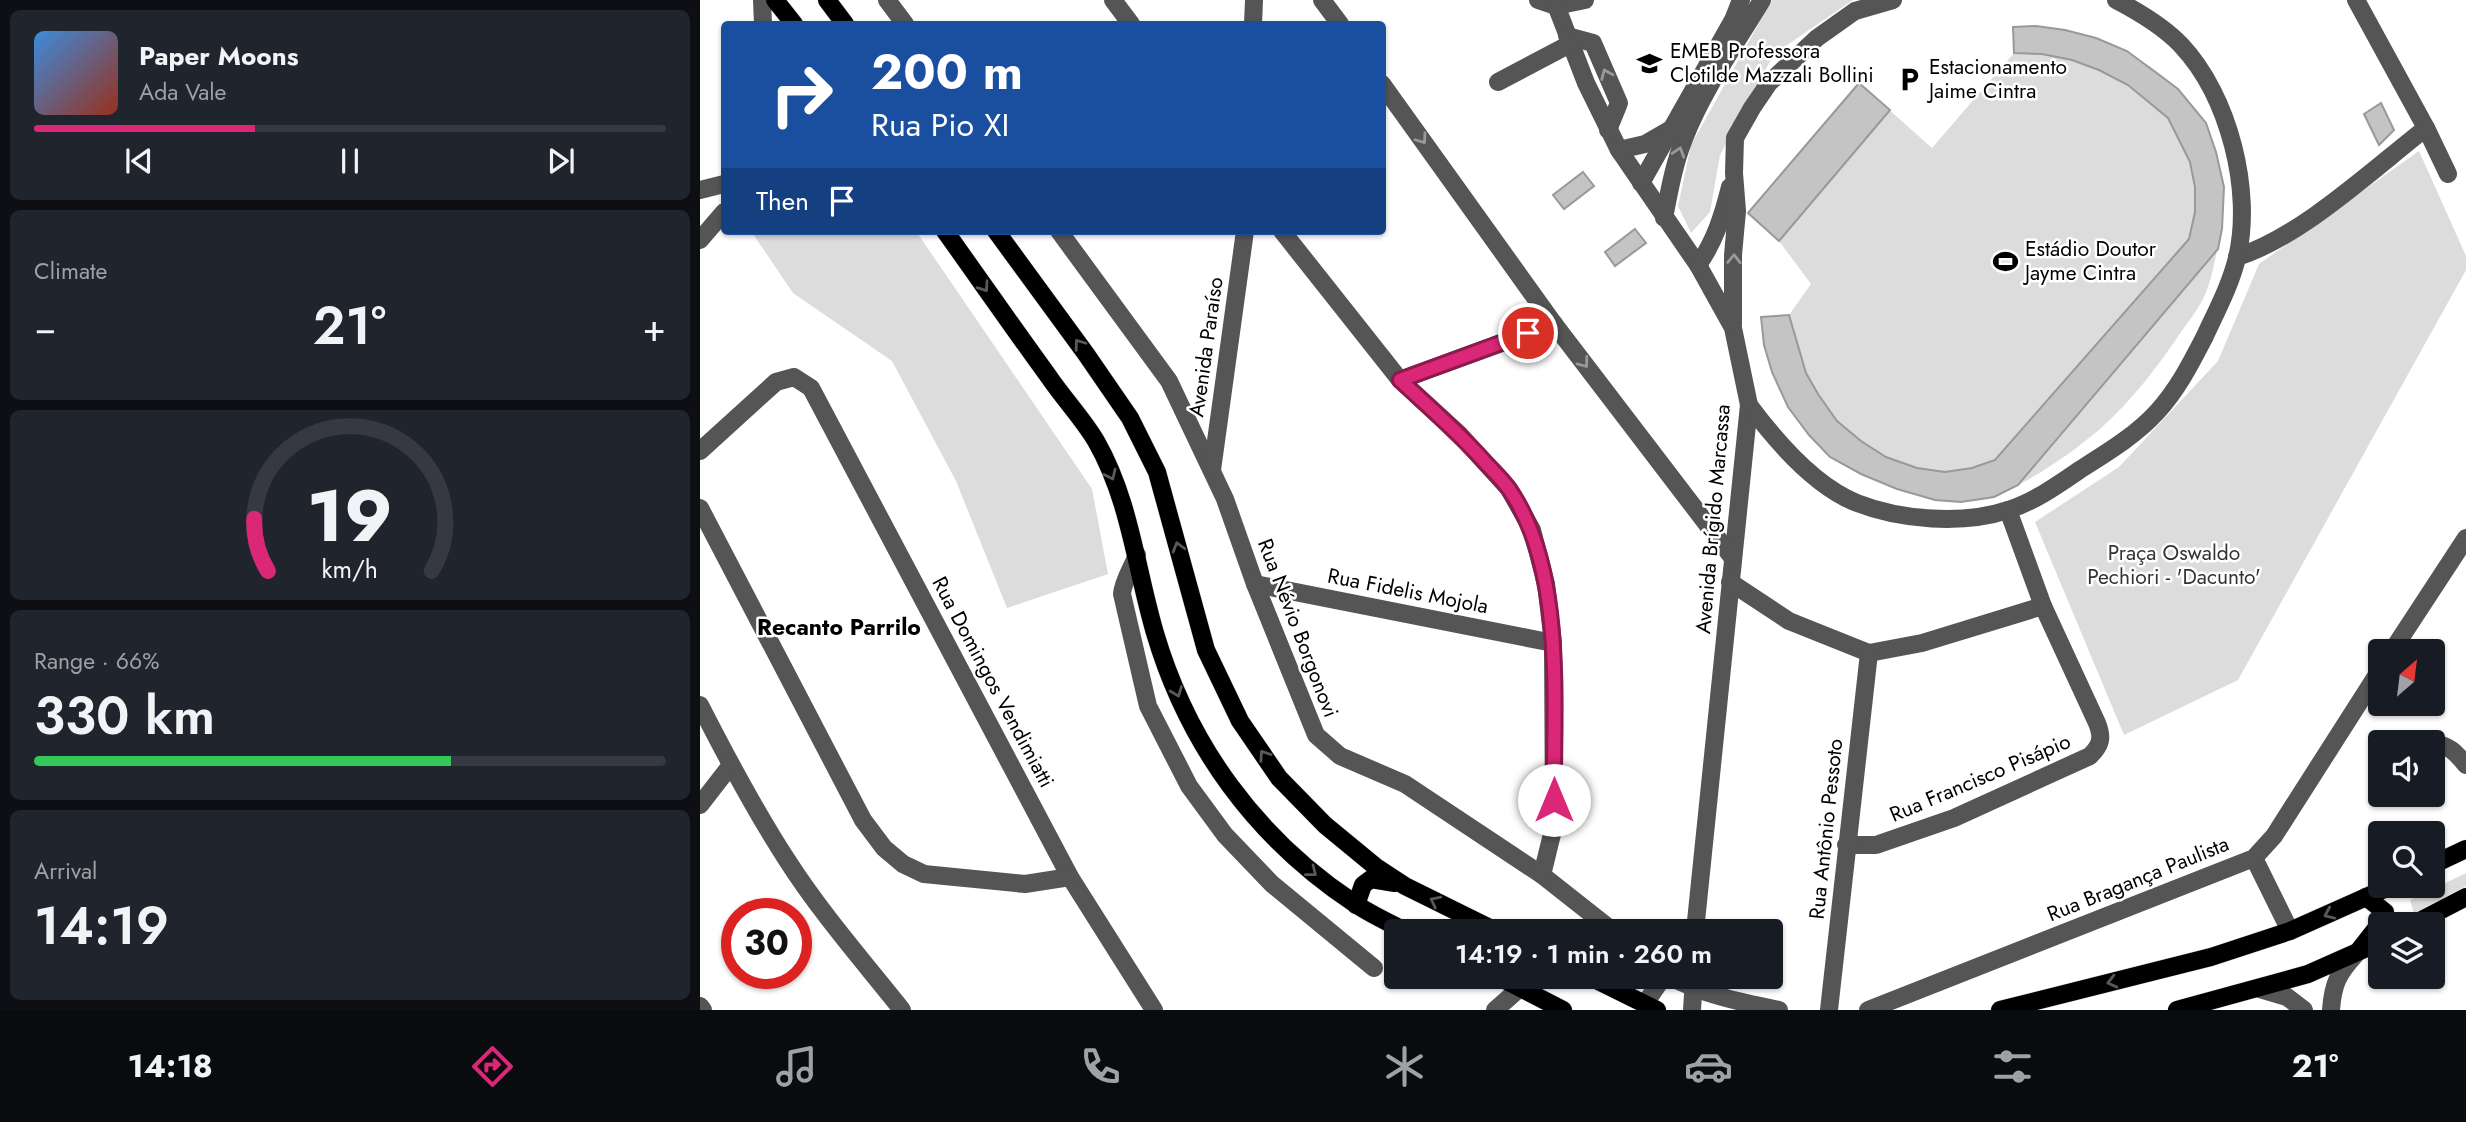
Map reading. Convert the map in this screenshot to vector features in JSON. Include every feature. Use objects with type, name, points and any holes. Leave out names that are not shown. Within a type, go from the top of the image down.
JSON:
[{"type":"main road","points":[[775,0],[792,21]]},
{"type":"main road","points":[[827,0],[843,21]]},
{"type":"main road","points":[[948,235],[1096,441],[1116,486],[1137,555],[1155,633],[1180,701],[1206,754],[1246,808],[1288,853],[1356,905],[1384,920]]},
{"type":"main road","points":[[999,235],[1130,418],[1157,472],[1206,650],[1240,721],[1279,778],[1325,825],[1376,867],[1405,886],[1472,919]]},
{"type":"main road","points":[[2445,859],[2466,849]]},
{"type":"main road","points":[[1356,905],[1363,885],[1371,879],[1384,879],[1405,886]]},
{"type":"main road","points":[[2000,1010],[2211,957],[2290,931],[2367,897],[2383,908],[2384,916],[2356,954]]},
{"type":"main road","points":[[2437,912],[2466,897]]},
{"type":"main road","points":[[2177,1010],[2308,974],[2368,948]]},
{"type":"main road","points":[[1522,989],[1563,1010]]},
{"type":"main road","points":[[1614,989],[1651,1007]]},
{"type":"street","points":[[762,0],[763,21]]},
{"type":"street","points":[[887,0],[903,21]]},
{"type":"street","points":[[1113,0],[1129,21]]},
{"type":"street","points":[[1254,0],[1254,21]]},
{"type":"street","points":[[1322,0],[1338,21]]},
{"type":"street","points":[[1538,0],[1555,3],[1585,0]]},
{"type":"street","points":[[1641,183],[1733,20],[1741,0]]},
{"type":"street","points":[[1664,218],[1684,137],[1718,73],[1762,0]]},
{"type":"street","points":[[1733,328],[1733,256],[1737,211],[1735,138],[1769,83],[1817,38],[1855,11],[1893,0]]},
{"type":"street","points":[[1749,405],[1776,441],[1818,480],[1856,503],[1922,519],[1964,518],[2008,510],[2049,490],[2095,460],[2138,430],[2158,411],[2185,376],[2225,296],[2237,257],[2242,195],[2235,155],[2223,117],[2202,74],[2149,8],[2116,0]]},
{"type":"street","points":[[2356,0],[2448,174]]},
{"type":"street","points":[[1498,82],[1568,40],[1555,3]]},
{"type":"street","name":"Avenida Brígido Marcassa","points":[[1568,40],[1593,43],[1619,103],[1608,130],[1664,218],[1698,265],[1733,328],[1749,405],[1694,919]]},
{"type":"street","points":[[1386,90],[1554,324],[1732,557]]},
{"type":"street","points":[[1619,150],[1645,144],[1675,122]]},
{"type":"street","points":[[2237,257],[2256,251],[2308,220],[2426,128]]},
{"type":"street","points":[[1698,265],[1709,250],[1720,224],[1734,173]]},
{"type":"street","points":[[700,190],[721,185]]},
{"type":"street","points":[[700,240],[721,216]]},
{"type":"street","name":"Rua Névio Borgonovi","points":[[1062,235],[1169,381],[1225,499],[1255,584],[1316,736],[1339,755],[1405,784],[1542,875],[1598,919]]},
{"type":"street","name":"Avenida Paraíso","points":[[1212,470],[1244,235]]},
{"type":"street","points":[[1285,235],[1400,380],[1460,435],[1509,489],[1532,530],[1546,584],[1553,643],[1554,826],[1542,875]]},
{"type":"street","points":[[1400,380],[1554,324]]},
{"type":"street","name":"Rua Domingos Vendimiatti","points":[[700,451],[776,382],[794,377],[811,388],[1070,877],[1154,1010]]},
{"type":"street","points":[[700,508],[863,820],[884,848],[903,864],[924,874],[1025,884],[1070,877]]},
{"type":"street","points":[[1730,582],[1789,621],[1869,653],[1923,643],[2043,606],[2008,510]]},
{"type":"street","points":[[2400,639],[2466,538]]},
{"type":"street","points":[[1137,555],[1130,575],[1123,584],[1122,594],[1147,706],[1179,770],[1225,835],[1272,884],[1374,968]]},
{"type":"street","name":"Rua Fidelis Mojola","points":[[1255,584],[1553,643]]},
{"type":"street","name":"Rua Francisco Pisápio","points":[[1846,845],[1876,845],[1954,818],[2090,756],[2099,746],[2102,734],[2043,606]]},
{"type":"street","name":"Rua Antônio Pessoto","points":[[1829,1010],[1869,653]]},
{"type":"street","name":"Rua Bragança Paulista","points":[[1868,1010],[2253,858],[2274,835],[2368,689]]},
{"type":"street","points":[[700,705],[731,765],[788,861],[853,950],[902,1010]]},
{"type":"street","points":[[2445,746],[2466,765]]},
{"type":"street","points":[[700,806],[731,765]]},
{"type":"street","points":[[2253,858],[2290,931]]},
{"type":"street","points":[[2331,1010],[2332,989],[2336,978],[2356,954]]},
{"type":"street","points":[[1495,1010],[1519,989]]},
{"type":"street","points":[[1651,1007],[1660,989]]},
{"type":"street","points":[[1692,1010],[1693,989]]},
{"type":"street","points":[[1704,989],[1721,998],[1779,1010]]},
{"type":"street","points":[[2260,989],[2287,997],[2304,1010]]},
{"type":"green space","points":[[1772,0],[1853,0],[1774,54],[1720,155],[1710,212],[1691,233],[1678,206],[1691,145]]},
{"type":"green space","name":"Estádio Doutor Jayme Cintra","points":[[2036,26],[2079,35],[2119,49],[2153,69],[2182,94],[2204,124],[2218,159],[2223,200],[2214,267],[2202,301],[2163,358],[2123,407],[2091,437],[2043,471],[1997,496],[1963,501],[1929,497],[1880,482],[1843,464],[1806,432],[1792,412],[1771,366],[1761,317],[1789,315],[1811,284],[1779,241],[1747,214],[1859,83],[1932,148],[2014,53],[2013,27]]},
{"type":"green space","name":"Praça Oswaldo Pechiori - 'Dacunto'","points":[[2419,151],[2466,256],[2466,270],[2238,680],[2124,735],[2035,522],[2119,467],[2218,361],[2259,264]]},
{"type":"green space","points":[[754,235],[919,235],[1092,489],[1108,574],[1007,608],[956,481],[892,361],[793,293]]},
{"type":"green space","points":[[2466,873],[2466,886],[2445,897],[2445,883]]},
{"type":"green space","points":[[2414,898],[2443,898],[2416,912],[2410,900]]},
{"type":"building","points":[[2036,26],[2096,38],[2127,51],[2178,89],[2206,123],[2224,187],[2218,249],[2018,485],[1994,497],[1961,502],[1935,500],[1897,489],[1861,474],[1830,457],[1809,435],[1788,407],[1772,372],[1764,345],[1761,317],[1789,315],[1806,373],[1818,394],[1837,421],[1886,457],[1917,468],[1945,472],[1972,468],[1995,460],[2189,239],[2195,212],[2195,187],[2190,162],[2168,118],[2128,85],[2099,70],[2072,60],[2042,54],[2014,53],[2013,27]]},
{"type":"building","points":[[1859,83],[1890,110],[1779,241],[1748,213]]},
{"type":"building","points":[[2381,103],[2394,130],[2379,145],[2364,114]]},
{"type":"building","points":[[1583,172],[1594,186],[1564,209],[1553,195]]},
{"type":"building","points":[[1635,229],[1646,243],[1615,266],[1605,252]]},
{"type":"place","name":"EMEB Professora Clotilde Mazzali Bollini","points":[[1650,63]]},
{"type":"place","name":"Estacionamento Jaime Cintra","points":[[1909,79]]},
{"type":"place","name":"Estádio Doutor Jayme Cintra","points":[[2005,261]]},
{"type":"district","name":"Recanto Parrilo","points":[[839,627]]},
{"type":"route","points":[[1528,333],[1400,380],[1460,435],[1509,489],[1532,530],[1546,584],[1553,643],[1554,800]]}]
